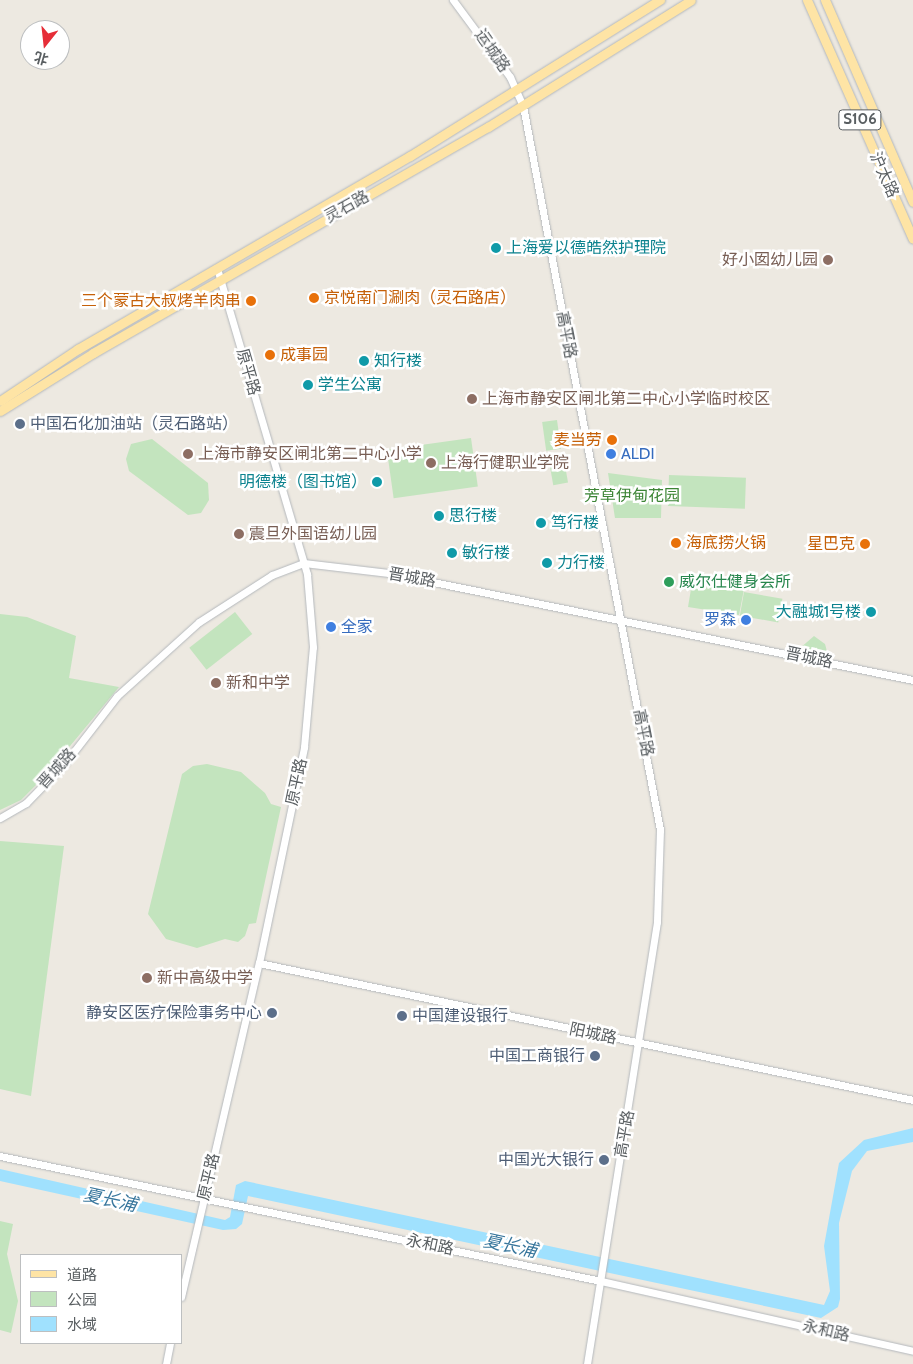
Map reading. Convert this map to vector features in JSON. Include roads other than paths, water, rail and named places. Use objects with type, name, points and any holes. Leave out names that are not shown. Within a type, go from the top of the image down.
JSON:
[{"type":"main road","name":"灵石路","points":[[0,400],[78,349],[410,156],[660,0]]},
{"type":"main road","name":"灵石路","points":[[0,411],[220,279],[523,106],[691,0]]},
{"type":"main road","name":"沪太路","points":[[807,0],[913,239]]},
{"type":"main road","name":"沪太路","points":[[825,0],[913,202]]},
{"type":"street","name":"运城路","points":[[453,0],[492,51],[516,90],[523,106]]},
{"type":"street","name":"高平路","points":[[523,106],[660,830],[657,922],[640,1044],[587,1364]]},
{"type":"street","name":"原平路","points":[[182,1292],[259,963],[309,714],[313,647],[304,563],[217,268]]},
{"type":"street","name":"晋城路","points":[[0,818],[26,803],[65,763],[117,696],[199,622],[272,575],[304,563],[390,573],[620,618],[913,680]]},
{"type":"street","name":"阳城路","points":[[259,963],[913,1100]]},
{"type":"street","name":"永和路","points":[[2,1157],[602,1281],[913,1351]]},
{"type":"street","points":[[166,1364],[170,1344]]},
{"type":"water","name":"夏长浦","points":[[913,1128],[913,1142],[867,1151],[852,1171],[839,1223],[840,1299],[838,1307],[821,1318],[248,1196],[242,1224],[236,1229],[223,1230],[0,1181],[0,1169],[225,1220],[230,1217],[236,1185],[245,1181],[824,1305],[830,1291],[824,1246],[839,1163],[864,1140]]},
{"type":"place","name":"上海爱以德皓然护理院","points":[[496,248]]},
{"type":"place","name":"好小囡幼儿园","points":[[828,260]]},
{"type":"place","name":"京悦南门涮肉（灵石路店）","points":[[314,298]]},
{"type":"place","name":"三个蒙古大叔烤羊肉串","points":[[251,301]]},
{"type":"place","name":"成事园","points":[[270,355]]},
{"type":"place","name":"知行楼","points":[[364,361]]},
{"type":"place","name":"学生公寓","points":[[308,385]]},
{"type":"place","name":"上海市静安区闸北第二中心小学临时校区","points":[[472,399]]},
{"type":"place","name":"中国石化加油站（灵石路站）","points":[[20,424]]},
{"type":"place","name":"麦当劳","points":[[612,440]]},
{"type":"place","name":"上海市静安区闸北第二中心小学","points":[[188,454]]},
{"type":"place","name":"ALDI","points":[[611,454]]},
{"type":"place","name":"上海行健职业学院","points":[[431,463]]},
{"type":"place","name":"明德楼（图书馆）","points":[[377,482]]},
{"type":"place","name":"思行楼","points":[[439,516]]},
{"type":"place","name":"笃行楼","points":[[541,523]]},
{"type":"place","name":"震旦外国语幼儿园","points":[[239,534]]},
{"type":"place","name":"海底捞火锅","points":[[676,543]]},
{"type":"place","name":"星巴克","points":[[865,544]]},
{"type":"place","name":"敏行楼","points":[[452,553]]},
{"type":"place","name":"力行楼","points":[[547,563]]},
{"type":"place","name":"威尔仕健身会所","points":[[669,582]]},
{"type":"place","name":"大融城1号楼","points":[[871,612]]},
{"type":"place","name":"罗森","points":[[746,620]]},
{"type":"place","name":"全家","points":[[331,627]]},
{"type":"place","name":"新和中学","points":[[216,683]]},
{"type":"place","name":"新中高级中学","points":[[147,978]]},
{"type":"place","name":"静安区医疗保险事务中心","points":[[272,1013]]},
{"type":"place","name":"中国建设银行","points":[[402,1016]]},
{"type":"place","name":"中国工商银行","points":[[595,1056]]},
{"type":"place","name":"中国光大银行","points":[[604,1160]]},
{"type":"park label","name":"芳草伊甸花园","points":[[632,496]]}]
